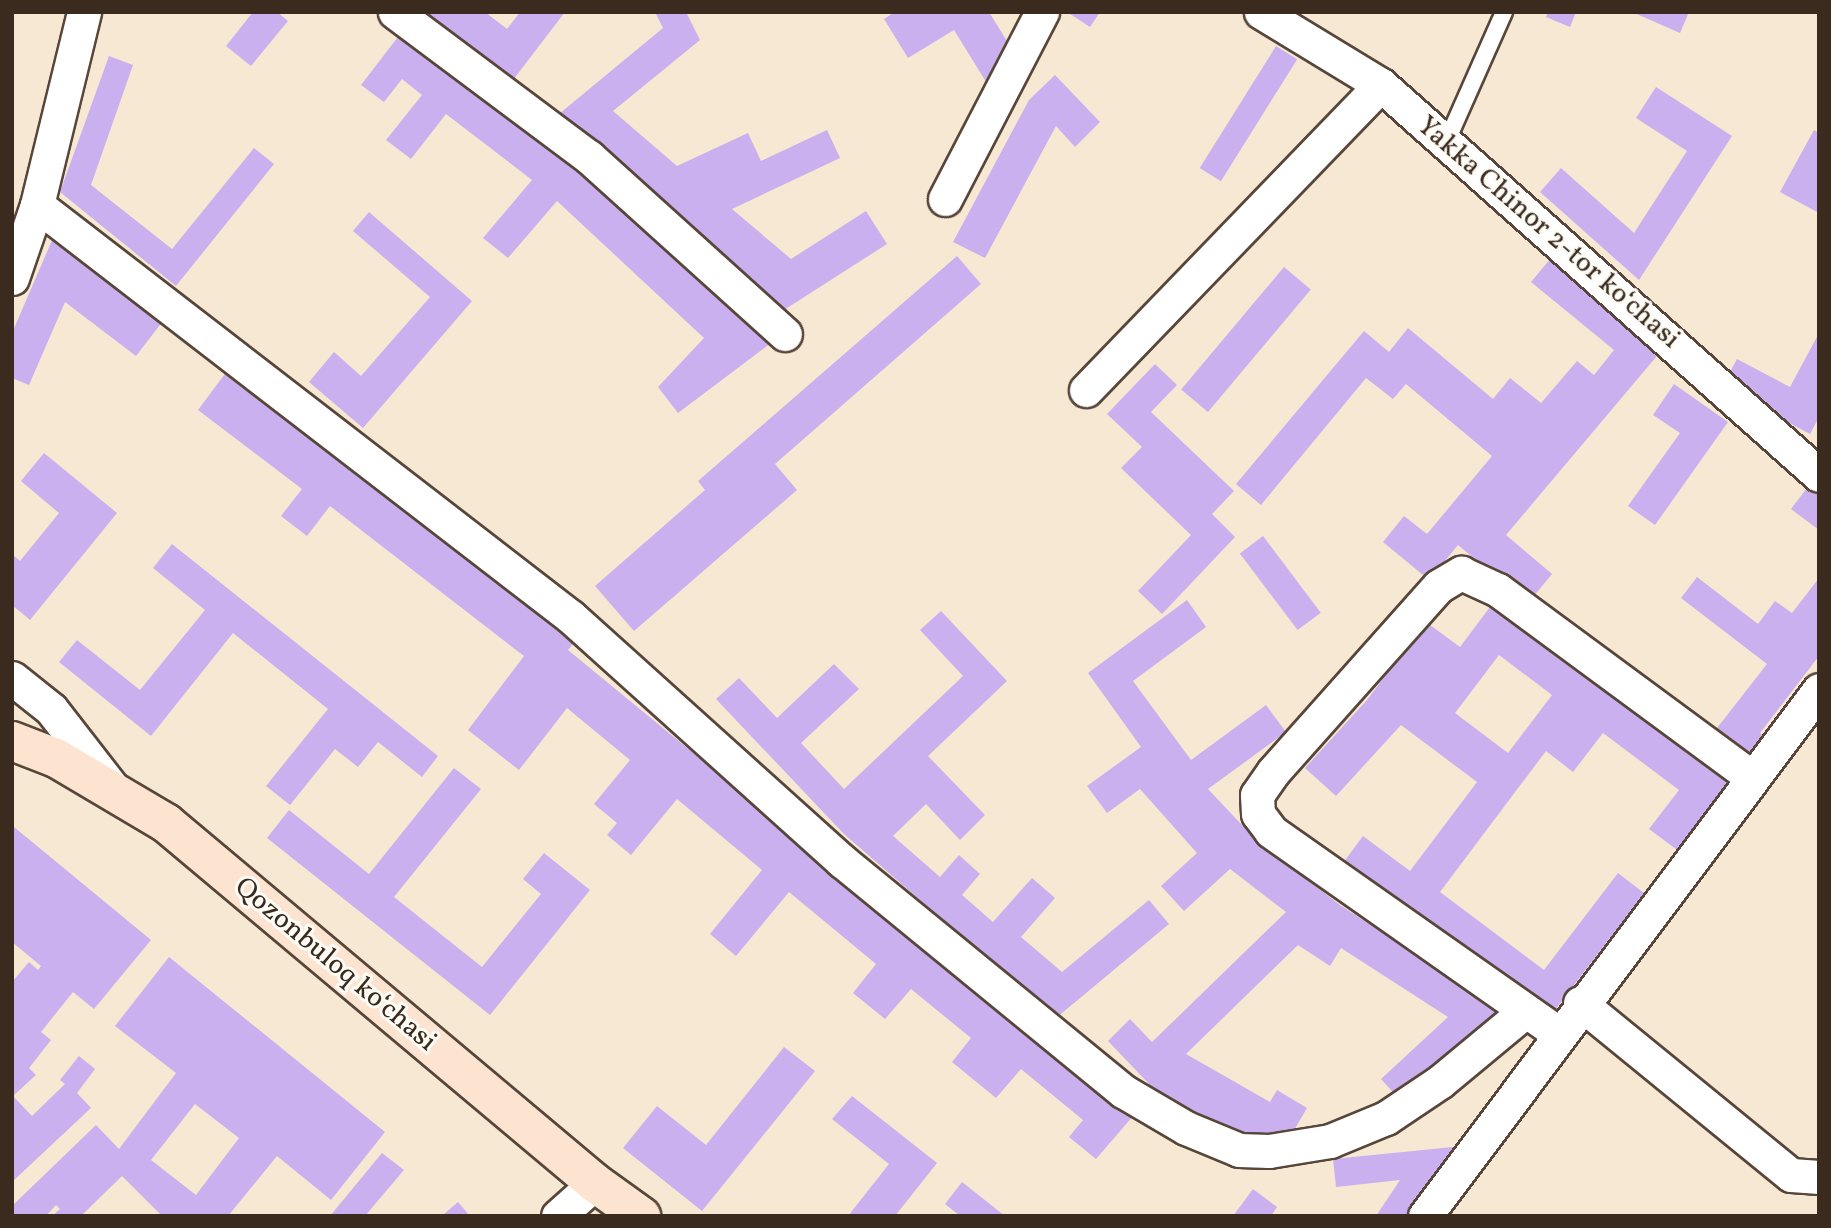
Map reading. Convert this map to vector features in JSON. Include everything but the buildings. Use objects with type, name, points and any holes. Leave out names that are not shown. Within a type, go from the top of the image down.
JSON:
[{"type":"main road","name":"Qozonbuloq koʻchasi","points":[[12,741],[56,758],[166,822],[595,1183],[641,1216]]},
{"type":"street","points":[[12,278],[37,205],[84,12]]},
{"type":"street","points":[[395,12],[589,157],[786,334]]},
{"type":"street","points":[[945,200],[1042,12]]},
{"type":"street","name":"Yakka Chinor 2-tor koʻchasi","points":[[1261,12],[1381,85],[1815,462]]},
{"type":"street","points":[[1086,390],[1381,85]]},
{"type":"street","points":[[37,205],[571,617],[842,861],[1124,1091],[1186,1128],[1239,1150],[1269,1151],[1330,1141],[1386,1118],[1430,1088],[1524,1012]]},
{"type":"street","points":[[1558,1033],[1524,1012],[1271,831],[1258,814],[1257,795],[1273,772],[1439,586],[1461,573],[1498,590],[1752,777]]},
{"type":"street","points":[[12,678],[51,709],[115,791]]},
{"type":"street","points":[[1425,1216],[1580,1003],[1819,690]]},
{"type":"street","points":[[1580,1003],[1791,1174],[1819,1177]]},
{"type":"street","points":[[558,1216],[595,1183]]},
{"type":"lane","points":[[1446,143],[1504,12]]}]
